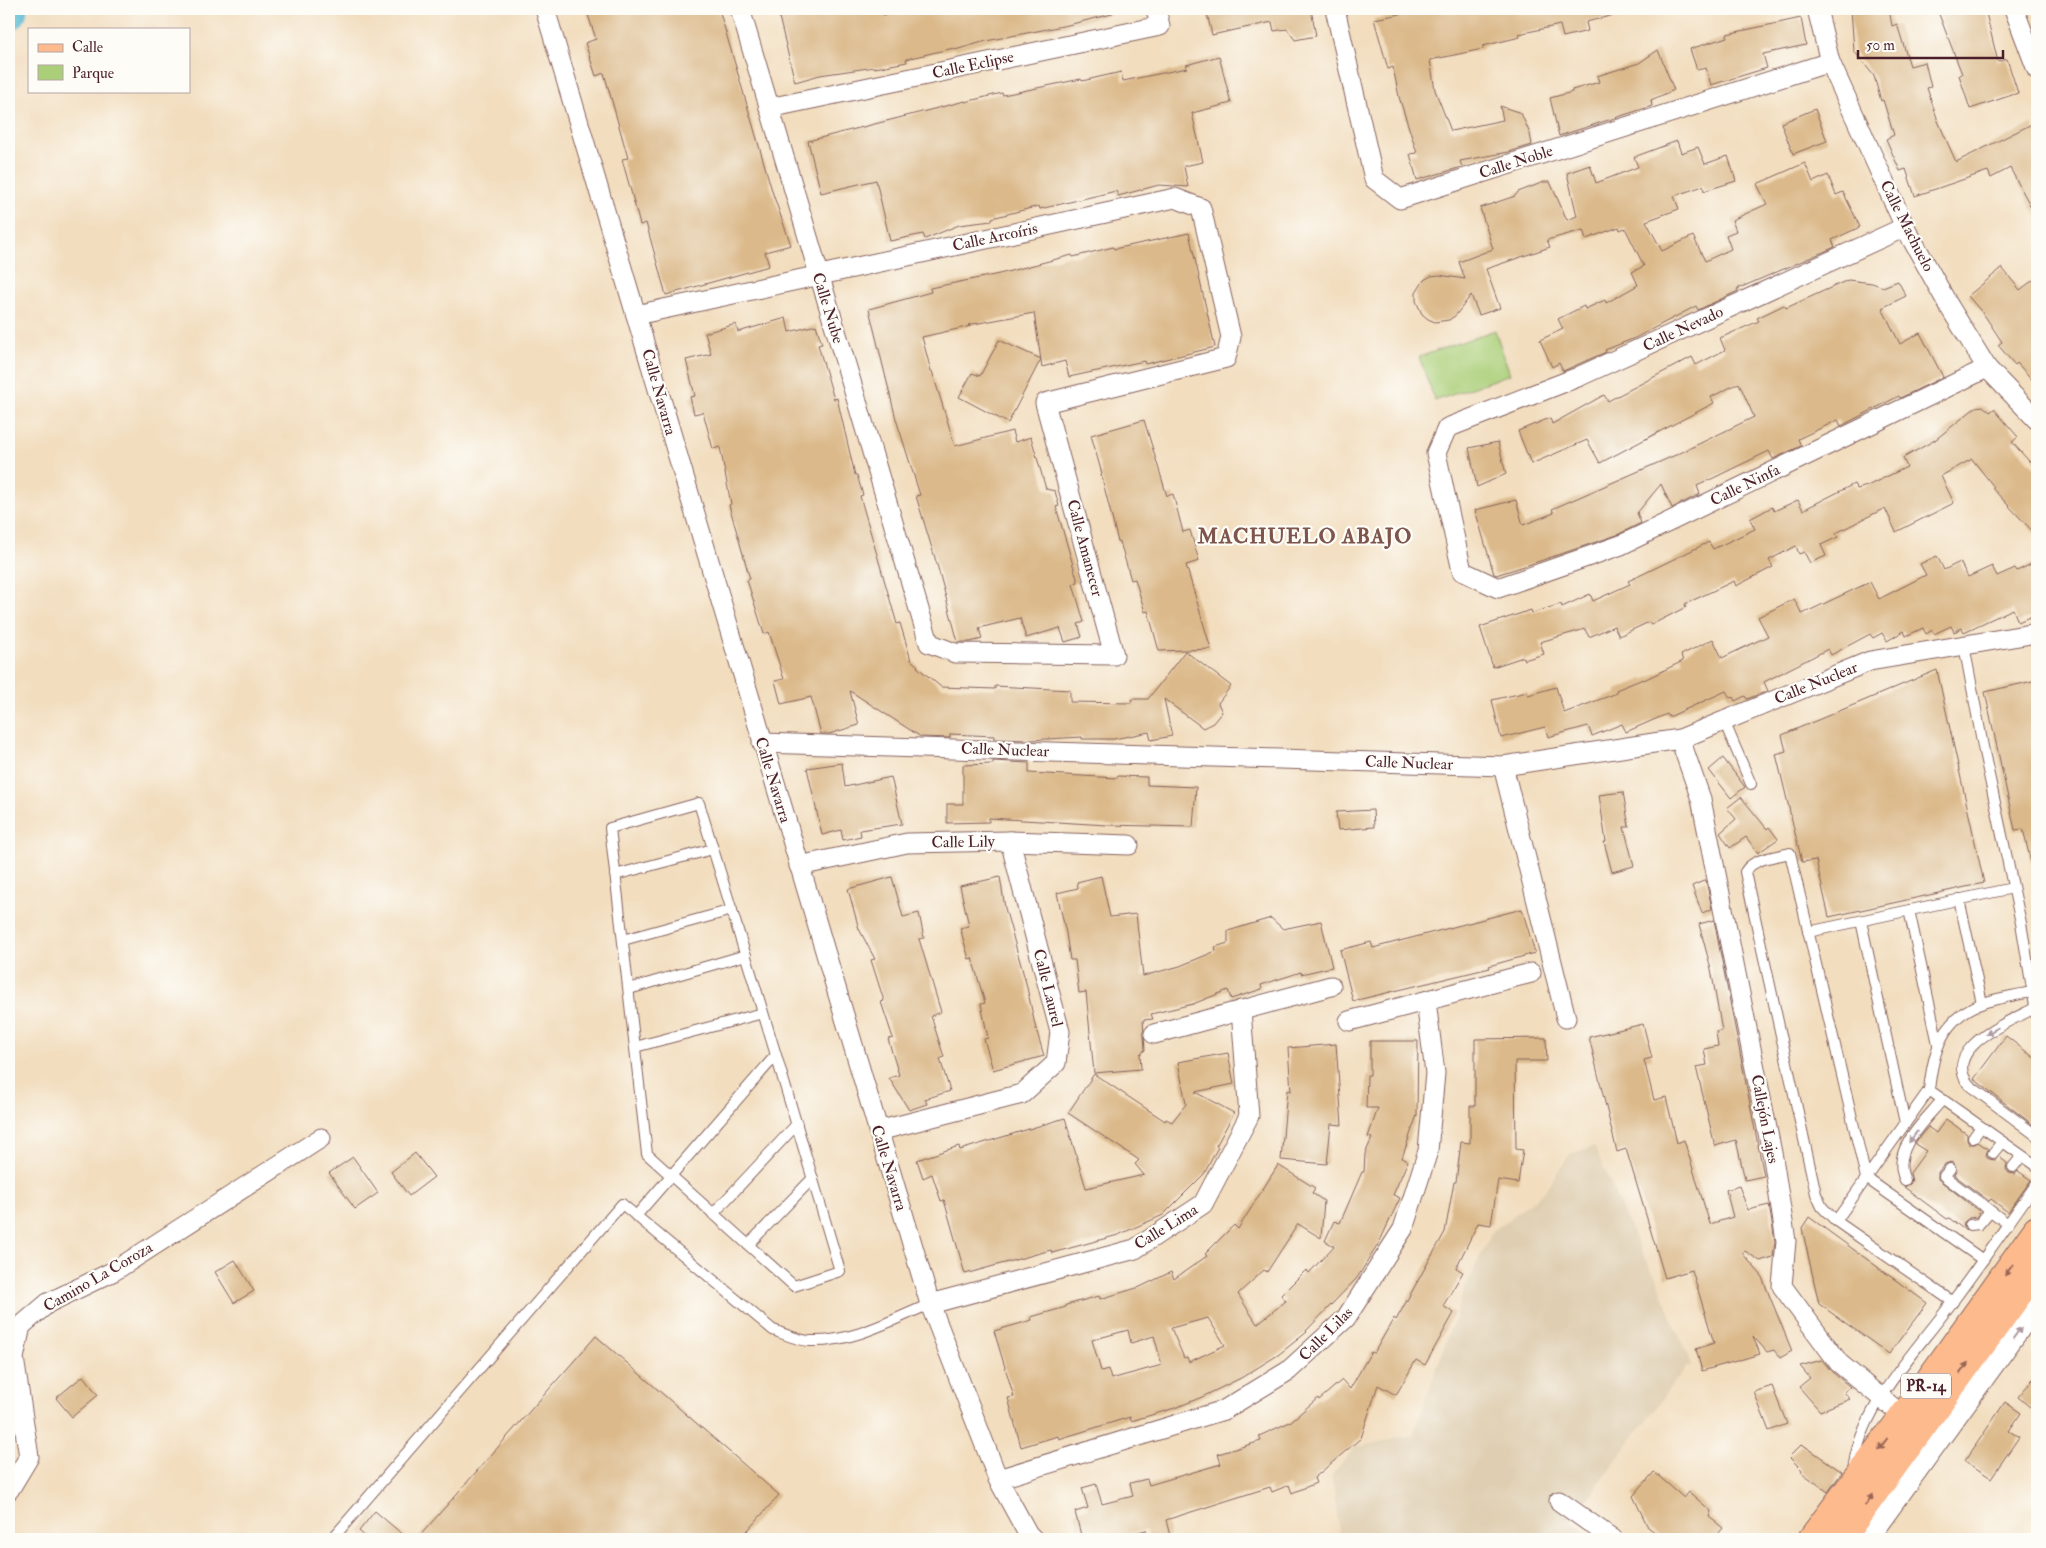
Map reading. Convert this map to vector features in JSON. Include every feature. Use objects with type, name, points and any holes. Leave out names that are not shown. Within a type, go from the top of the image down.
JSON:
[{"type":"main road","name":"PR-14","points":[[1812,1539],[1853,1484],[1920,1430],[2037,1230]]},
{"type":"main road","name":"PR-14","points":[[1840,1539],[2037,1268]]},
{"type":"street","name":"Calle Navarra","points":[[545,9],[930,1304],[998,1479],[1028,1534],[1033,1539]]},
{"type":"street","name":"Calle Nube","points":[[740,9],[818,276],[918,606]]},
{"type":"street","name":"Calle Eclipse","points":[[769,108],[1160,26],[1156,9]]},
{"type":"street","name":"Calle Noble","points":[[1335,9],[1374,179],[1400,199],[1830,62]]},
{"type":"street","name":"Calle Machuelo","points":[[1817,9],[1830,62],[1905,227],[1949,306],[1987,368],[2037,420]]},
{"type":"street","points":[[2014,9],[2037,70]]},
{"type":"street","name":"Calle Arcoíris","points":[[636,315],[1176,198],[1201,208],[1231,337],[1226,358]]},
{"type":"street","name":"Calle Nevado","points":[[1498,588],[1462,571],[1436,453],[1447,428],[1578,377],[1905,227]]},
{"type":"street","name":"Calle Amanecer","points":[[918,606],[929,644],[955,653],[1114,655],[1045,404],[1226,358]]},
{"type":"street","name":"Calle Ninfa","points":[[1498,588],[1621,545],[1987,368]]},
{"type":"street","name":"Calle Nuclear","points":[[762,743],[1503,766],[1680,739],[1870,661],[2037,633]]},
{"type":"street","name":"Callejón Lajes","points":[[1680,739],[1701,799],[1773,1158],[1786,1241],[1782,1286],[1839,1363],[1920,1430]]},
{"type":"street","points":[[1503,766],[1566,1018]]},
{"type":"street","name":"Calle Lily","points":[[799,866],[908,843],[1010,841],[1129,845]]},
{"type":"street","name":"Calle Laurel","points":[[878,1131],[1022,1094],[1056,1063],[1060,1032],[1010,841]]},
{"type":"street","points":[[1349,1021],[1531,973]]},
{"type":"street","points":[[1154,1034],[1331,986]]},
{"type":"street","name":"Calle Lilas","points":[[998,1479],[1224,1410],[1288,1371],[1346,1318],[1403,1229],[1428,1150],[1435,1073],[1426,1001]]},
{"type":"street","name":"Calle Lima","points":[[930,1304],[1135,1249],[1203,1204],[1249,1116],[1242,1010]]},
{"type":"street","name":"Camino La Coroza","points":[[9,1490],[29,1458],[14,1358],[21,1326],[48,1303],[114,1272],[321,1138]]},
{"type":"street","points":[[1868,1539],[1919,1469],[1920,1430],[2037,1306]]},
{"type":"street","points":[[1559,1501],[1613,1539]]},
{"type":"lane","points":[[1964,645],[2036,1013],[1982,1037],[1974,1043],[1962,1064],[1962,1074],[1969,1086],[2037,1136]]},
{"type":"lane","points":[[1724,721],[1751,784]]},
{"type":"lane","points":[[699,803],[713,849],[840,1271],[794,1286],[647,1154],[610,828],[699,803]]},
{"type":"lane","points":[[616,875],[713,849]]},
{"type":"lane","points":[[1953,1302],[1836,1221],[1822,1207],[1816,1194],[1745,872],[1747,867],[1755,862],[1790,853],[1866,1178],[1983,1260]]},
{"type":"lane","points":[[1808,932],[2013,888]]},
{"type":"lane","points":[[1959,899],[1982,1003]]},
{"type":"lane","points":[[623,940],[732,910]]},
{"type":"lane","points":[[1910,910],[1938,1044]]},
{"type":"lane","points":[[1861,921],[1905,1123]]},
{"type":"lane","points":[[629,989],[746,955]]},
{"type":"lane","points":[[1836,1221],[1929,1090],[1931,1068],[1938,1044],[1949,1026],[1964,1013],[1982,1003],[2032,992]]},
{"type":"lane","points":[[635,1047],[763,1013]]},
{"type":"lane","points":[[636,1216],[776,1055]]},
{"type":"lane","points":[[1929,1090],[2037,1166]]},
{"type":"lane","points":[[1905,1180],[1901,1169],[1902,1154],[1918,1129],[1942,1100]]},
{"type":"lane","points":[[713,1214],[797,1124]]},
{"type":"lane","points":[[1972,1138],[1980,1127]]},
{"type":"lane","points":[[1993,1153],[2002,1142]]},
{"type":"lane","points":[[2013,1167],[2022,1156]]},
{"type":"lane","points":[[1950,1169],[1944,1176],[1967,1188],[2008,1224]]},
{"type":"lane","points":[[748,1245],[813,1178]]},
{"type":"lane","points":[[1853,1484],[1854,1459],[1860,1438],[1868,1418],[1880,1397],[1953,1302],[2037,1183]]},
{"type":"lane","points":[[332,1539],[622,1204],[773,1330],[795,1338],[808,1341],[826,1340],[863,1333],[930,1304]]},
{"type":"lane","points":[[1970,1226],[1979,1224],[1988,1205]]},
{"type":"shaded area","points":[[1594,1146],[1637,1243],[1660,1285],[1669,1312],[1691,1363],[1691,1367],[1686,1367],[1571,1521],[1596,1539],[1340,1539],[1332,1475],[1355,1447],[1413,1435],[1465,1288],[1492,1232],[1543,1193],[1570,1154]]},
{"type":"green space","points":[[1495,330],[1510,374],[1435,401],[1419,357]]},
{"type":"building","points":[[586,9],[719,9],[773,194],[791,245],[765,252],[769,266],[666,295],[646,223],[640,225],[622,159],[628,158],[604,73],[596,76],[585,43],[596,39]]},
{"type":"building","points":[[777,9],[882,9],[883,15],[916,9],[1111,9],[1112,14],[1068,25],[986,41],[955,50],[954,48],[906,59],[907,62],[820,75],[795,82]]},
{"type":"building","points":[[1206,9],[1311,9],[1316,36],[1295,40],[1287,29],[1274,31],[1272,22],[1212,35]]},
{"type":"building","points":[[1427,9],[1613,9],[1614,15],[1586,22],[1588,31],[1563,37],[1560,25],[1519,34],[1520,37],[1483,46],[1483,49],[1430,60],[1435,90],[1451,131],[1503,120],[1500,106],[1521,113],[1530,134],[1532,145],[1509,152],[1460,161],[1462,167],[1417,180],[1410,154],[1417,153],[1399,97],[1393,67],[1388,69],[1374,19]]},
{"type":"building","points":[[1851,9],[1889,9],[1892,26],[1897,24],[1910,66],[1925,62],[1931,87],[1927,88],[1938,121],[1956,162],[2032,124],[2037,134],[2037,218],[2010,168],[1991,178],[1988,171],[1915,196],[1906,169],[1900,171],[1886,139],[1894,135],[1874,76],[1854,51]]},
{"type":"building","points":[[1937,9],[1985,9],[1998,62],[2007,59],[2018,93],[1970,109],[1959,75],[1962,74]]},
{"type":"building","points":[[1801,18],[1806,45],[1763,54],[1767,68],[1711,85],[1706,68],[1697,70],[1690,49],[1727,37],[1727,34]]},
{"type":"building","points":[[1658,50],[1674,90],[1651,100],[1652,106],[1559,136],[1550,98],[1599,82],[1597,76],[1639,63]]},
{"type":"building","points":[[1219,56],[1231,103],[1192,113],[1203,162],[1184,166],[1188,187],[1159,185],[1118,196],[1116,191],[1040,209],[1039,206],[992,218],[992,221],[959,225],[925,239],[923,234],[890,241],[876,180],[821,193],[808,141],[1002,93],[1003,95],[1121,72],[1123,81],[1187,68],[1186,65]]},
{"type":"building","points":[[1815,109],[1827,141],[1793,154],[1781,123]]},
{"type":"building","points":[[1677,141],[1681,153],[1698,147],[1705,164],[1728,156],[1736,181],[1704,191],[1703,186],[1674,196],[1679,209],[1646,221],[1662,251],[1693,236],[1705,261],[1731,249],[1726,235],[1736,231],[1732,220],[1767,204],[1757,184],[1805,163],[1813,182],[1828,175],[1836,195],[1843,192],[1860,227],[1832,240],[1835,247],[1737,289],[1738,291],[1698,310],[1696,306],[1635,338],[1605,350],[1606,352],[1563,371],[1559,363],[1552,367],[1540,340],[1563,329],[1558,319],[1584,306],[1585,309],[1605,300],[1606,303],[1638,285],[1632,272],[1644,266],[1625,228],[1620,230],[1619,227],[1586,239],[1583,230],[1547,240],[1550,247],[1486,269],[1500,308],[1479,315],[1471,295],[1456,315],[1449,320],[1435,322],[1422,314],[1416,301],[1416,293],[1424,280],[1431,276],[1439,275],[1465,279],[1459,262],[1493,249],[1480,208],[1515,196],[1518,192],[1544,182],[1550,182],[1567,220],[1577,216],[1567,173],[1590,165],[1596,183],[1638,167],[1634,157]]},
{"type":"building","points":[[1189,233],[1215,347],[1145,364],[1144,361],[1069,377],[1065,361],[1042,367],[1034,313],[968,325],[971,326],[922,337],[955,446],[1012,431],[1015,442],[1031,437],[1046,489],[1055,491],[1059,506],[1056,507],[1078,582],[1073,584],[1084,622],[1078,624],[1082,637],[1065,642],[1060,628],[1026,638],[1020,618],[979,628],[982,639],[958,642],[916,496],[920,495],[896,419],[869,309],[931,292],[930,288],[999,274],[1072,255],[1073,257],[1113,247],[1114,249]]},
{"type":"building","points":[[2002,268],[2020,290],[2037,277],[2037,385],[2017,363],[2015,365],[1998,345],[2002,342],[1985,316],[1968,296]]},
{"type":"building","points":[[1848,280],[1872,283],[1883,287],[1898,281],[1906,296],[1882,308],[1900,344],[1920,333],[1943,377],[1900,398],[1899,396],[1841,426],[1838,420],[1798,439],[1801,446],[1773,459],[1769,451],[1697,486],[1700,494],[1672,508],[1661,484],[1637,513],[1641,523],[1617,535],[1534,563],[1494,574],[1475,510],[1516,500],[1523,525],[1554,513],[1552,509],[1678,454],[1754,417],[1739,383],[1711,397],[1714,403],[1600,463],[1587,440],[1531,464],[1518,431],[1550,418],[1552,424],[1604,395],[1608,401],[1692,357],[1696,365],[1725,350],[1720,338],[1759,321],[1757,318],[1784,305],[1786,308]]},
{"type":"building","points":[[786,318],[789,332],[816,325],[822,344],[818,345],[834,399],[837,398],[855,475],[857,475],[863,495],[860,496],[897,624],[900,623],[911,660],[917,667],[941,687],[995,689],[995,686],[1070,690],[1070,702],[1131,703],[1132,699],[1148,699],[1185,651],[1231,686],[1218,703],[1222,712],[1213,723],[1203,728],[1164,699],[1172,736],[1151,740],[1149,732],[1114,739],[1082,739],[1082,737],[1030,740],[994,739],[994,736],[950,734],[950,738],[921,737],[850,691],[859,725],[829,734],[821,734],[811,697],[781,704],[775,681],[784,679],[769,632],[764,634],[747,580],[750,579],[729,505],[731,504],[720,447],[713,449],[703,412],[694,414],[690,397],[695,396],[686,360],[711,354],[705,333],[736,324],[738,332]]},
{"type":"building","points":[[999,340],[1041,359],[1008,423],[959,397],[972,373],[980,376]]},
{"type":"building","points":[[1983,406],[1990,412],[1994,409],[2018,437],[2012,442],[2037,470],[2037,536],[1992,488],[1994,487],[1972,459],[1941,476],[1954,503],[1896,532],[1885,508],[1836,533],[1838,537],[1821,545],[1826,556],[1810,563],[1804,552],[1799,554],[1796,546],[1769,560],[1773,567],[1736,586],[1734,581],[1685,604],[1686,607],[1651,625],[1649,622],[1619,636],[1614,626],[1589,637],[1585,629],[1540,642],[1544,654],[1524,660],[1523,657],[1493,667],[1480,627],[1531,610],[1532,613],[1561,604],[1562,607],[1590,594],[1593,601],[1630,584],[1628,581],[1709,542],[1713,549],[1755,529],[1750,519],[1772,507],[1774,511],[1798,500],[1803,510],[1854,484],[1857,489],[1867,486],[1907,467],[1903,458],[1935,440],[1976,407]]},
{"type":"building","points":[[1144,420],[1167,496],[1173,494],[1183,532],[1190,530],[1199,561],[1186,565],[1211,649],[1159,651],[1148,611],[1145,612],[1135,579],[1131,580],[1120,542],[1118,542],[1091,435]]},
{"type":"building","points":[[1498,442],[1506,474],[1477,487],[1469,448]]},
{"type":"building","points":[[1937,556],[1944,570],[1960,562],[1968,577],[1992,566],[1997,576],[2015,568],[2017,571],[2037,561],[2037,614],[2018,622],[2013,609],[1964,632],[1962,628],[1954,632],[1951,626],[1934,634],[1932,630],[1926,634],[1923,628],[1906,636],[1904,631],[1887,641],[1882,633],[1873,638],[1870,634],[1831,655],[1828,649],[1764,682],[1768,691],[1747,699],[1745,696],[1735,701],[1733,697],[1730,698],[1726,691],[1669,717],[1667,714],[1626,732],[1622,724],[1592,736],[1588,726],[1548,737],[1545,727],[1501,738],[1492,700],[1527,692],[1528,695],[1556,687],[1564,713],[1617,693],[1616,690],[1644,680],[1683,661],[1681,655],[1713,639],[1722,658],[1768,636],[1758,617],[1794,599],[1802,614],[1870,582],[1879,599],[1926,575],[1920,564]]},
{"type":"building","points":[[1937,670],[1984,883],[1829,917],[1816,860],[1802,862],[1776,754],[1786,751],[1782,735]]},
{"type":"building","points":[[2037,680],[2037,863],[2031,863],[2023,829],[2015,830],[1985,692]]},
{"type":"building","points":[[1723,758],[1745,787],[1731,798],[1709,770]]},
{"type":"building","points":[[993,761],[1029,763],[1029,773],[1117,778],[1117,776],[1147,777],[1147,785],[1196,787],[1193,827],[1107,825],[989,818],[989,822],[947,823],[947,804],[963,804],[963,765],[993,764]]},
{"type":"building","points":[[842,763],[845,787],[891,777],[902,824],[860,830],[861,836],[843,840],[841,830],[822,835],[807,768]]},
{"type":"building","points":[[1623,792],[1629,827],[1624,827],[1634,866],[1612,872],[1604,842],[1606,842],[1599,795]]},
{"type":"building","points":[[1741,797],[1767,829],[1769,827],[1778,839],[1758,853],[1746,837],[1730,848],[1720,833],[1736,819],[1727,808]]},
{"type":"building","points":[[1373,810],[1374,827],[1338,830],[1336,812]]},
{"type":"building","points":[[1101,876],[1110,917],[1136,914],[1143,976],[1180,966],[1216,951],[1215,947],[1228,943],[1228,931],[1271,918],[1283,929],[1321,921],[1332,967],[1301,974],[1301,972],[1261,985],[1262,989],[1231,999],[1228,990],[1193,1004],[1151,1014],[1153,1019],[1143,1020],[1145,1050],[1140,1054],[1141,1069],[1094,1073],[1086,992],[1079,993],[1075,960],[1070,960],[1057,893],[1078,888],[1077,882]]},
{"type":"building","points":[[892,877],[903,917],[919,913],[924,938],[919,939],[941,1012],[931,1016],[944,1057],[940,1059],[950,1091],[925,1099],[927,1104],[909,1110],[889,1078],[899,1075],[888,1039],[893,1038],[881,1002],[884,1001],[871,960],[875,959],[859,929],[848,889]]},
{"type":"building","points":[[1000,877],[1005,908],[1044,1056],[993,1070],[984,1039],[988,1038],[981,1004],[985,1003],[972,958],[969,959],[960,928],[969,926],[960,886]]},
{"type":"building","points":[[1706,880],[1712,909],[1702,913],[1692,886]]},
{"type":"building","points":[[1522,909],[1535,953],[1489,966],[1490,968],[1353,1001],[1340,950],[1371,942],[1373,948]]},
{"type":"building","points":[[1714,920],[1764,1176],[1745,1180],[1736,1140],[1715,1146],[1696,1067],[1707,1065],[1704,1049],[1718,1046],[1716,1032],[1722,1031],[1711,969],[1699,924]]},
{"type":"building","points":[[1643,1024],[1652,1058],[1644,1060],[1654,1100],[1666,1097],[1677,1143],[1684,1140],[1710,1224],[1733,1217],[1726,1190],[1739,1186],[1748,1210],[1769,1205],[1775,1241],[1773,1257],[1760,1261],[1745,1251],[1742,1253],[1761,1275],[1792,1351],[1780,1358],[1774,1350],[1767,1352],[1753,1336],[1760,1354],[1702,1371],[1696,1349],[1714,1343],[1692,1270],[1665,1278],[1626,1149],[1617,1152],[1589,1037]]},
{"type":"building","points":[[2006,1036],[2037,1060],[2037,1128],[1974,1079]]},
{"type":"building","points":[[1546,1038],[1547,1061],[1515,1061],[1516,1149],[1523,1150],[1518,1183],[1498,1180],[1491,1225],[1478,1223],[1456,1268],[1463,1272],[1443,1306],[1454,1313],[1425,1365],[1416,1360],[1396,1395],[1378,1385],[1361,1438],[1314,1478],[1316,1483],[1292,1493],[1289,1485],[1272,1492],[1270,1487],[1166,1520],[1170,1536],[1157,1539],[1148,1539],[1146,1530],[1109,1539],[1082,1539],[1075,1512],[1088,1508],[1082,1488],[1096,1484],[1102,1504],[1133,1496],[1130,1483],[1147,1479],[1149,1485],[1221,1464],[1218,1454],[1261,1441],[1259,1436],[1290,1422],[1342,1380],[1350,1389],[1371,1352],[1374,1353],[1394,1318],[1396,1320],[1445,1232],[1454,1182],[1456,1182],[1461,1142],[1470,1143],[1470,1106],[1475,1106],[1475,1039]]},
{"type":"building","points":[[1370,1041],[1418,1041],[1417,1115],[1402,1158],[1408,1161],[1393,1195],[1400,1198],[1379,1243],[1357,1278],[1307,1332],[1278,1355],[1241,1378],[1175,1408],[1131,1421],[1130,1417],[1059,1439],[1058,1436],[1021,1447],[1008,1398],[1014,1397],[994,1331],[1032,1320],[1031,1317],[1066,1307],[1066,1305],[1099,1296],[1100,1299],[1140,1287],[1171,1272],[1174,1279],[1207,1256],[1205,1254],[1234,1225],[1238,1229],[1278,1165],[1315,1188],[1312,1193],[1324,1201],[1321,1238],[1298,1224],[1267,1272],[1264,1270],[1238,1294],[1257,1324],[1286,1301],[1281,1295],[1306,1270],[1309,1273],[1334,1246],[1325,1241],[1334,1221],[1340,1223],[1362,1172],[1364,1172],[1365,1154],[1372,1138],[1368,1137],[1378,1108],[1366,1108],[1367,1075],[1370,1075]],"holes":[[[1208,1318],[1225,1345],[1189,1362],[1187,1357],[1184,1358],[1171,1328]],[[1128,1330],[1131,1343],[1154,1336],[1162,1365],[1111,1379],[1108,1369],[1101,1371],[1092,1340]]]},
{"type":"building","points":[[1336,1044],[1342,1125],[1331,1124],[1327,1164],[1281,1160],[1287,1090],[1291,1091],[1288,1048]]},
{"type":"building","points":[[1228,1053],[1234,1084],[1195,1092],[1234,1113],[1216,1146],[1218,1147],[1204,1174],[1163,1215],[1118,1235],[1052,1253],[1051,1250],[965,1274],[944,1200],[941,1201],[932,1174],[923,1178],[917,1160],[959,1146],[960,1150],[1065,1118],[1086,1188],[1144,1175],[1135,1164],[1139,1160],[1068,1113],[1094,1074],[1165,1121],[1166,1119],[1172,1122],[1186,1104],[1178,1062]]},
{"type":"building","points":[[1946,1119],[1967,1134],[1969,1144],[1978,1142],[1988,1149],[1986,1155],[1989,1159],[1995,1160],[1999,1157],[2007,1163],[2006,1169],[2009,1173],[2015,1174],[2018,1171],[2031,1180],[2008,1212],[1991,1199],[1989,1201],[1954,1175],[1957,1170],[1954,1164],[1951,1162],[1945,1164],[1938,1172],[1938,1179],[1980,1212],[1976,1217],[1969,1218],[1964,1222],[1963,1226],[1966,1231],[1904,1187],[1912,1181],[1910,1173],[1926,1151],[1915,1144],[1917,1140],[1928,1127],[1936,1133]]},
{"type":"building","points":[[415,1153],[434,1177],[409,1196],[391,1172]]},
{"type":"building","points":[[353,1157],[378,1193],[355,1209],[329,1173]]},
{"type":"building","points":[[1809,1217],[1927,1303],[1889,1354],[1819,1304],[1802,1228]]},
{"type":"building","points":[[235,1260],[254,1291],[234,1303],[215,1272]]},
{"type":"building","points":[[596,1336],[779,1495],[740,1539],[417,1539]]},
{"type":"building","points":[[1822,1360],[1832,1372],[1850,1387],[1844,1392],[1850,1399],[1820,1411],[1799,1387],[1810,1378],[1800,1366]]},
{"type":"building","points":[[2037,1374],[2037,1413],[2018,1397]]},
{"type":"building","points":[[83,1376],[98,1395],[72,1417],[56,1398]]},
{"type":"building","points":[[1772,1386],[1787,1424],[1769,1431],[1754,1392]]},
{"type":"building","points":[[2005,1402],[2021,1413],[2009,1431],[2019,1437],[1991,1478],[1965,1461]]},
{"type":"building","points":[[1802,1444],[1842,1472],[1828,1492],[1801,1472],[1802,1470],[1789,1457]]},
{"type":"building","points":[[1654,1472],[1684,1498],[1689,1492],[1711,1511],[1709,1517],[1723,1528],[1714,1539],[1664,1539],[1648,1527],[1633,1496]]},
{"type":"building","points":[[375,1511],[408,1539],[368,1539],[359,1531]]},
{"type":"waterway","points":[[9,13],[10,9]]},
{"type":"district","name":"MACHUELO ABAJO","points":[[1305,536]]}]
